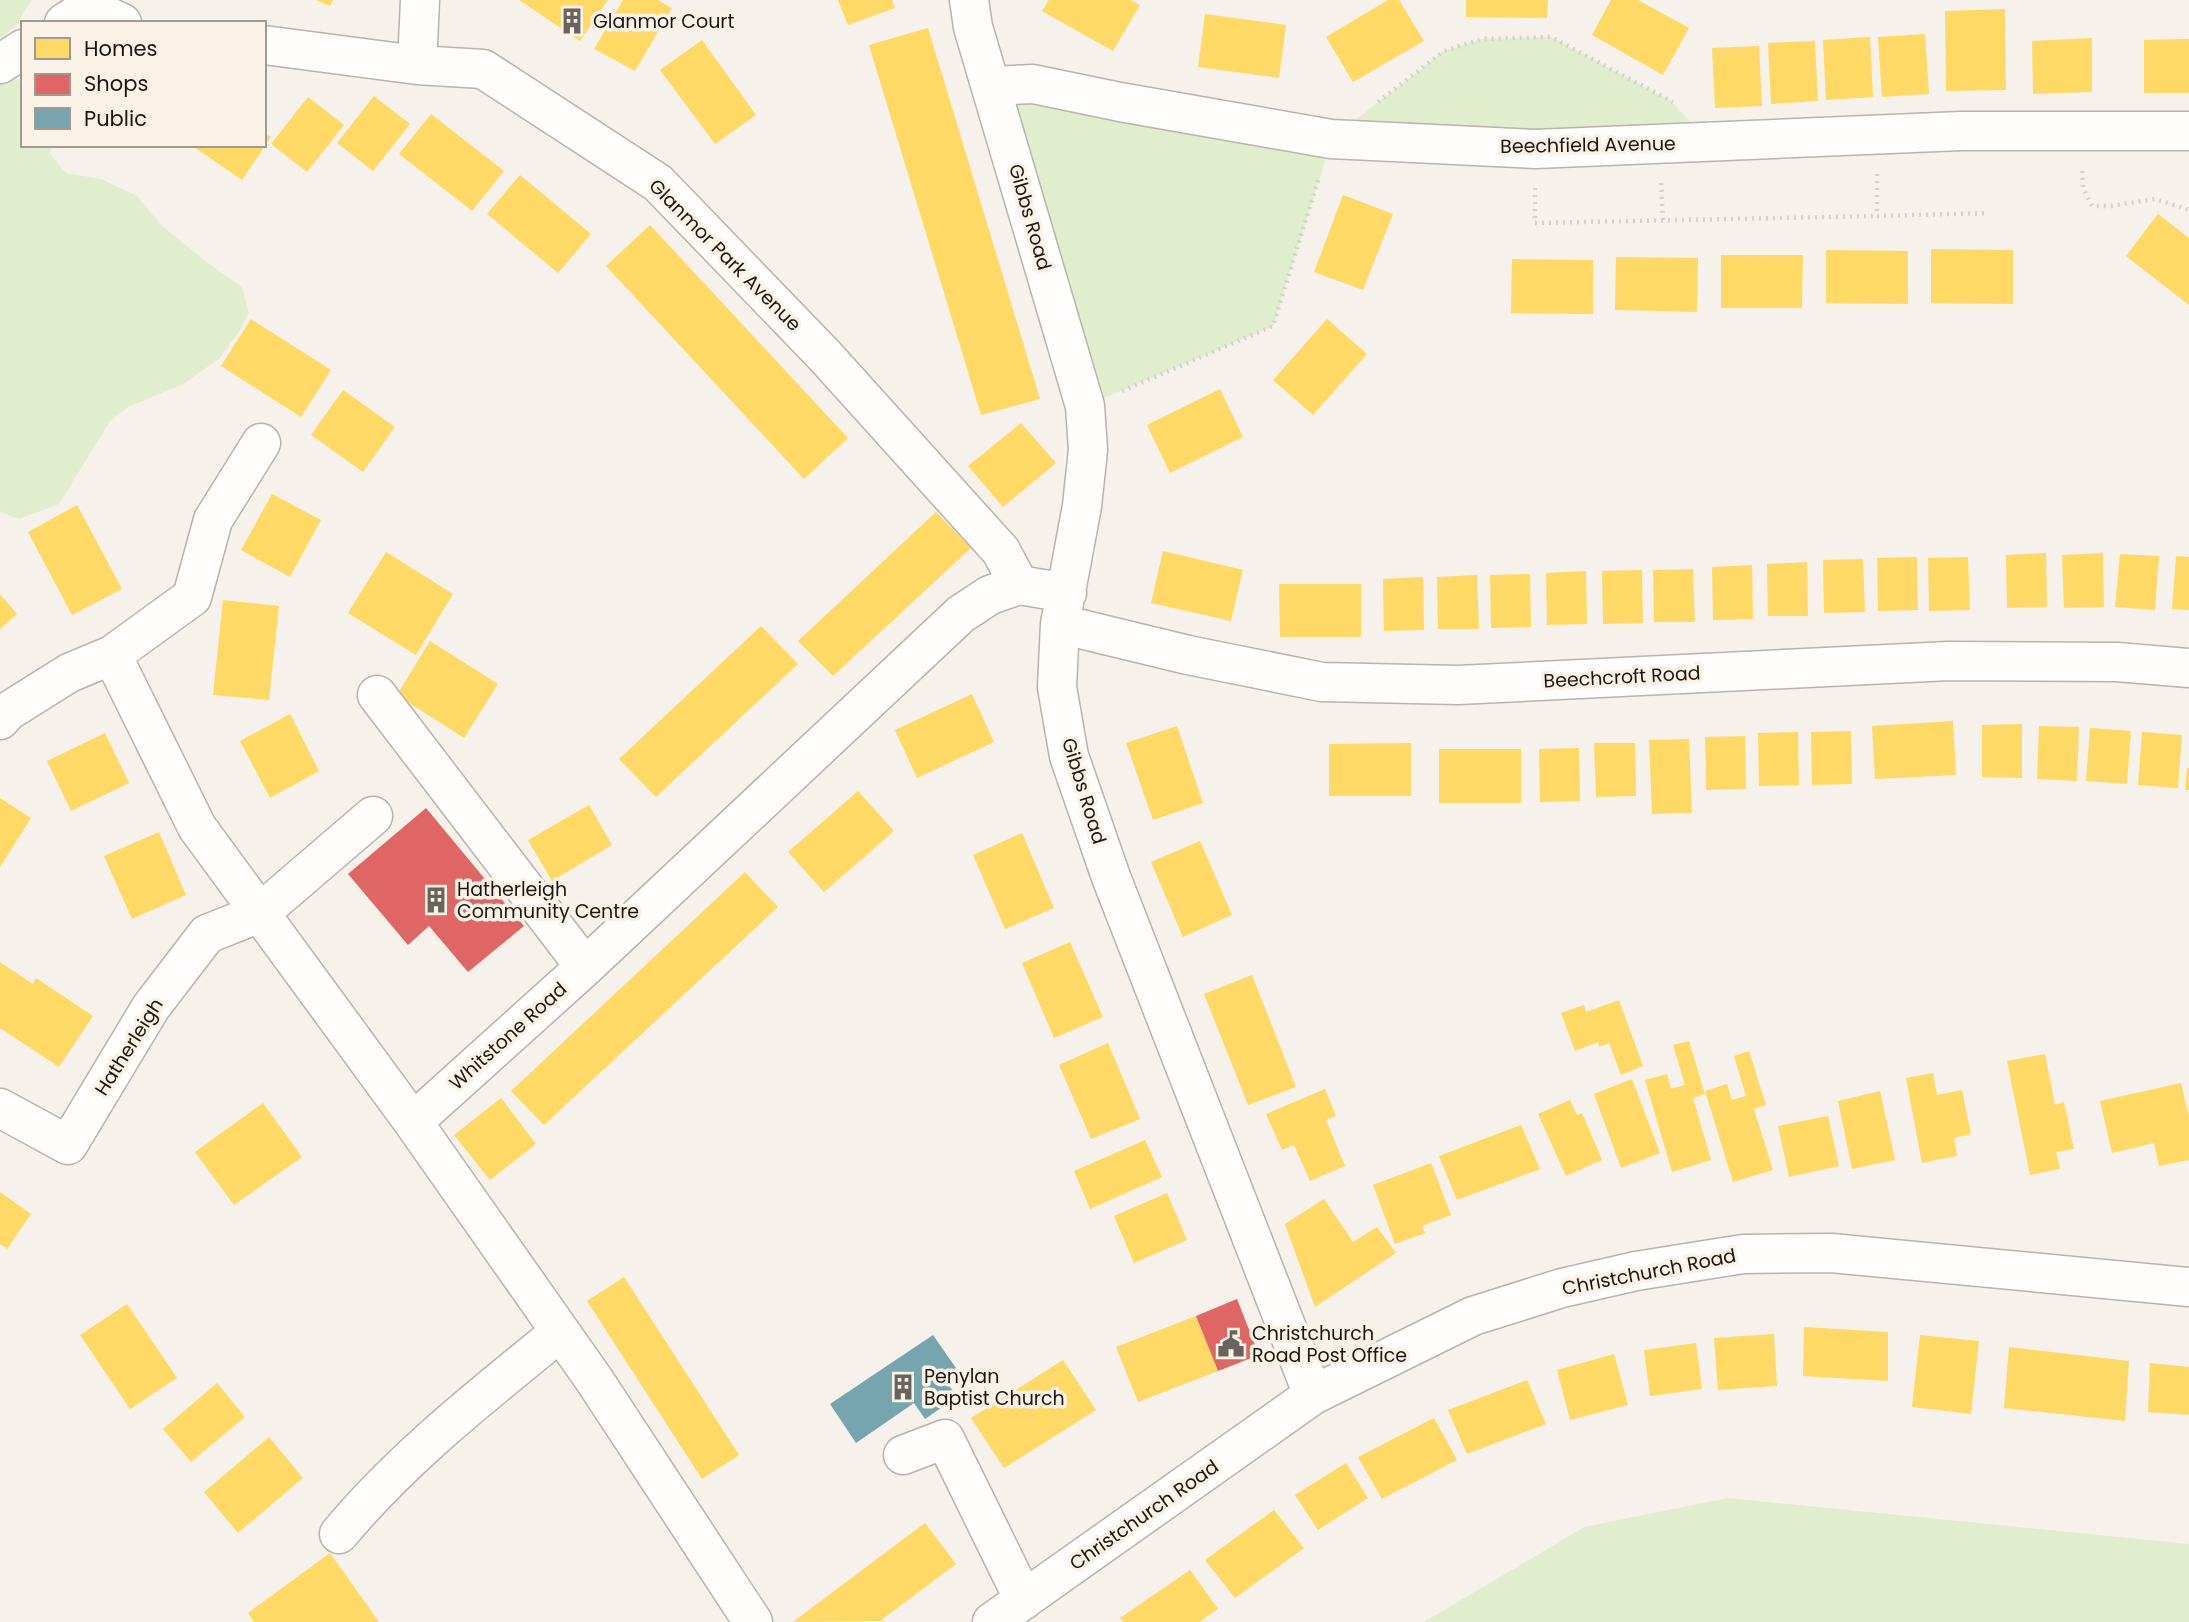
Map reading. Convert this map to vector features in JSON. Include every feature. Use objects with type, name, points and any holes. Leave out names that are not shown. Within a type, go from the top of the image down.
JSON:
[{"type":"street","points":[[417,65],[420,0]]},
{"type":"street","name":"Gibbs Road","points":[[968,0],[973,27],[1085,406],[1088,450],[1082,506],[1064,608],[1057,687],[1069,756],[1111,877],[1313,1395]]},
{"type":"street","name":"Glanmor Park Avenue","points":[[266,45],[417,65],[483,69],[658,183],[825,356],[1001,551],[1018,585]]},
{"type":"street","points":[[0,64],[21,50]]},
{"type":"street","name":"Beechfield Avenue","points":[[992,86],[1033,84],[1331,139],[1535,149],[1961,131],[2189,131]]},
{"type":"street","points":[[0,720],[7,712],[69,673],[112,655],[192,597],[213,520],[261,443]]},
{"type":"street","points":[[1018,585],[1064,608]]},
{"type":"street","name":"Whitstone Road","points":[[413,1122],[585,967],[961,614],[990,595],[1018,585]]},
{"type":"street","name":"Beechcroft Road","points":[[1064,608],[1188,655],[1322,682],[1458,685],[1949,661],[2117,662],[2189,667]]},
{"type":"street","points":[[112,655],[197,828],[413,1122],[560,1332],[753,1622]]},
{"type":"street","points":[[377,695],[585,967]]},
{"type":"street","points":[[260,914],[373,816]]},
{"type":"street","name":"Hatherleigh","points":[[0,1108],[68,1145],[151,1007],[207,934],[260,914]]},
{"type":"street","name":"Christchurch Road","points":[[992,1622],[1313,1395],[1473,1316],[1586,1282],[1743,1254],[1831,1253],[2189,1287]]},
{"type":"street","points":[[339,1534],[358,1510],[421,1450],[560,1332]]},
{"type":"street","points":[[903,1455],[945,1439],[1024,1600]]},
{"type":"path","points":[[1085,406],[1273,326],[1331,139],[1444,51],[1482,39],[1552,37],[1671,101],[1708,141]]},
{"type":"path","points":[[2082,131],[2083,188],[2092,206],[2155,199],[2189,210]]},
{"type":"path","points":[[1877,134],[1877,216]]},
{"type":"path","points":[[1535,149],[1535,223],[1989,213]]},
{"type":"green space","points":[[0,0],[31,0],[18,23],[0,39]]},
{"type":"green space","points":[[1551,37],[1671,101],[1708,141],[1332,139],[1273,326],[1085,406],[992,86],[1331,139],[1444,51],[1482,39]]},
{"type":"green space","points":[[0,70],[21,82],[21,147],[51,147],[50,154],[66,173],[101,179],[137,196],[161,225],[242,287],[249,313],[220,358],[185,383],[128,407],[110,421],[59,504],[19,519],[0,512]]},
{"type":"green space","points":[[1728,1498],[2189,1544],[2189,1622],[1424,1622],[1584,1527]]},
{"type":"building: Homes","points":[[316,0],[333,0],[330,6]]},
{"type":"building: Homes","name":"Glanmor Court","points":[[519,0],[608,0],[580,41]]},
{"type":"building: Homes","points":[[623,0],[658,0],[672,8],[635,71],[594,49]]},
{"type":"building: Homes","points":[[838,0],[892,0],[895,8],[848,25]]},
{"type":"building: Homes","points":[[1049,0],[1131,0],[1140,5],[1113,51],[1042,11]]},
{"type":"building: Homes","points":[[1388,0],[1399,0],[1424,41],[1353,82],[1326,37]]},
{"type":"building: Homes","points":[[1466,0],[1548,0],[1547,18],[1466,17]]},
{"type":"building: Homes","points":[[1611,0],[1638,0],[1689,28],[1663,75],[1592,35]]},
{"type":"building: Homes","points":[[2005,9],[2006,90],[1946,91],[1945,11]]},
{"type":"building: Homes","points":[[1205,14],[1286,25],[1279,78],[1198,67]]},
{"type":"building: Homes","points":[[928,28],[1040,399],[981,415],[869,45]]},
{"type":"building: Homes","points":[[1925,34],[1929,94],[1882,97],[1878,37]]},
{"type":"building: Homes","points":[[1870,37],[1873,97],[1826,100],[1823,40]]},
{"type":"building: Homes","points":[[2092,38],[2092,92],[2033,94],[2032,41]]},
{"type":"building: Homes","points":[[2189,39],[2189,93],[2144,93],[2144,40]]},
{"type":"building: Homes","points":[[702,40],[756,115],[715,144],[660,70]]},
{"type":"building: Homes","points":[[1815,41],[1818,101],[1771,104],[1768,43]]},
{"type":"building: Homes","points":[[1759,46],[1762,106],[1715,108],[1712,48]]},
{"type":"building: Homes","points":[[374,96],[410,124],[373,171],[337,143]]},
{"type":"building: Homes","points":[[308,97],[344,125],[307,172],[271,144]]},
{"type":"building: Homes","points":[[431,114],[504,171],[472,211],[399,154]]},
{"type":"building: Homes","points":[[194,147],[264,147],[242,180]]},
{"type":"building: Homes","points":[[520,175],[591,234],[558,273],[487,214]]},
{"type":"building: Homes","points":[[1343,195],[1393,214],[1363,290],[1314,272]]},
{"type":"building: Homes","points":[[2158,214],[2189,238],[2189,305],[2126,256]]},
{"type":"building: Homes","points":[[650,225],[848,438],[804,479],[606,266]]},
{"type":"building: Homes","points":[[1931,249],[2013,250],[2013,304],[1931,303]]},
{"type":"building: Homes","points":[[1826,250],[1908,251],[1908,304],[1826,303]]},
{"type":"building: Homes","points":[[1721,255],[1803,255],[1802,308],[1721,308]]},
{"type":"building: Homes","points":[[1616,257],[1698,258],[1697,312],[1615,310]]},
{"type":"building: Homes","points":[[1512,259],[1593,260],[1593,314],[1511,313]]},
{"type":"building: Homes","points":[[251,319],[331,370],[301,417],[221,366]]},
{"type":"building: Homes","points":[[1327,319],[1367,354],[1313,415],[1273,380]]},
{"type":"building: Homes","points":[[1220,389],[1243,437],[1170,473],[1147,425]]},
{"type":"building: Homes","points":[[343,390],[395,427],[363,472],[311,435]]},
{"type":"building: Homes","points":[[1021,423],[1056,463],[1003,507],[968,466]]},
{"type":"building: Homes","points":[[272,494],[321,520],[290,577],[241,550]]},
{"type":"building: Homes","points":[[77,505],[122,589],[72,615],[28,532]]},
{"type":"building: Homes","points":[[936,512],[971,548],[833,676],[798,641]]},
{"type":"building: Homes","points":[[1163,551],[1243,570],[1231,621],[1151,603]]},
{"type":"building: Homes","points":[[386,552],[453,594],[416,655],[348,613]]},
{"type":"building: Homes","points":[[2046,553],[2047,607],[2007,608],[2006,555]]},
{"type":"building: Homes","points":[[2103,553],[2104,607],[2064,608],[2062,555]]},
{"type":"building: Homes","points":[[2120,554],[2159,556],[2155,610],[2115,607]]},
{"type":"building: Homes","points":[[2176,556],[2189,557],[2189,610],[2172,609]]},
{"type":"building: Homes","points":[[1917,557],[1918,610],[1878,611],[1877,558]]},
{"type":"building: Homes","points":[[1968,557],[1970,610],[1929,611],[1928,558]]},
{"type":"building: Homes","points":[[1863,559],[1865,612],[1824,613],[1823,560]]},
{"type":"building: Homes","points":[[1807,562],[1808,616],[1768,616],[1767,564]]},
{"type":"building: Homes","points":[[1752,565],[1753,619],[1713,620],[1712,567]]},
{"type":"building: Homes","points":[[1693,569],[1695,622],[1654,622],[1653,570]]},
{"type":"building: Homes","points":[[1642,570],[1643,623],[1603,624],[1602,571]]},
{"type":"building: Homes","points":[[1586,571],[1587,624],[1547,625],[1546,573]]},
{"type":"building: Homes","points":[[1530,574],[1531,627],[1491,628],[1490,575]]},
{"type":"building: Homes","points":[[1477,575],[1479,629],[1438,629],[1437,577]]},
{"type":"building: Homes","points":[[1423,577],[1424,630],[1384,631],[1383,579]]},
{"type":"building: Homes","points":[[1279,584],[1361,584],[1361,637],[1280,637]]},
{"type":"building: Homes","points":[[0,594],[17,614],[0,629]]},
{"type":"building: Homes","points":[[223,600],[279,606],[269,700],[213,695]]},
{"type":"building: Homes","points":[[761,626],[798,664],[656,797],[619,759]]},
{"type":"building: Homes","points":[[430,641],[498,684],[464,738],[397,695]]},
{"type":"building: Homes","points":[[972,694],[994,742],[917,778],[895,730]]},
{"type":"building: Homes","points":[[290,714],[319,771],[270,798],[240,741]]},
{"type":"building: Homes","points":[[1953,721],[1956,775],[1875,779],[1872,726]]},
{"type":"building: Homes","points":[[2022,724],[2022,778],[1982,777],[1982,725]]},
{"type":"building: Homes","points":[[1177,726],[1203,803],[1153,820],[1126,743]]},
{"type":"building: Homes","points":[[2039,726],[2079,727],[2077,781],[2037,779]]},
{"type":"building: Homes","points":[[2090,728],[2131,731],[2127,784],[2086,781]]},
{"type":"building: Homes","points":[[1851,731],[1852,784],[1812,785],[1811,732]]},
{"type":"building: Homes","points":[[1798,732],[1799,785],[1759,786],[1758,733]]},
{"type":"building: Homes","points":[[2142,732],[2182,735],[2178,788],[2138,785]]},
{"type":"building: Homes","points":[[105,733],[129,783],[71,811],[47,761]]},
{"type":"building: Homes","points":[[1745,736],[1746,789],[1706,790],[1705,737]]},
{"type":"building: Homes","points":[[1689,739],[1692,813],[1652,814],[1649,740]]},
{"type":"building: Homes","points":[[1411,743],[1411,796],[1329,796],[1329,744]]},
{"type":"building: Homes","points":[[1594,743],[1635,743],[1636,796],[1596,797]]},
{"type":"building: Homes","points":[[1579,748],[1580,801],[1540,802],[1539,749]]},
{"type":"building: Homes","points":[[1439,749],[1521,749],[1521,803],[1439,803]]},
{"type":"building: Homes","points":[[2187,768],[2189,790],[2185,790]]},
{"type":"building: Homes","points":[[858,791],[894,831],[824,892],[788,852]]},
{"type":"building: Homes","points":[[0,798],[31,818],[0,867]]},
{"type":"building: Homes","points":[[589,805],[612,845],[552,881],[528,840]]},
{"type":"building: Homes","points":[[159,832],[186,895],[132,919],[104,856]]},
{"type":"building: Homes","points":[[1022,833],[1054,908],[1005,929],[973,855]]},
{"type":"building: Homes","points":[[1200,841],[1232,915],[1183,937],[1151,862]]},
{"type":"building: Homes","points":[[745,872],[778,907],[544,1125],[511,1091]]},
{"type":"building: Homes","points":[[1070,942],[1103,1017],[1054,1038],[1022,963]]},
{"type":"building: Homes","points":[[0,962],[33,984],[36,978],[93,1016],[59,1067],[0,1028]]},
{"type":"building: Homes","points":[[1252,975],[1296,1087],[1248,1105],[1204,994]]},
{"type":"building: Homes","points":[[1619,1000],[1643,1066],[1621,1075],[1609,1043],[1599,1047],[1598,1042],[1575,1051],[1561,1013],[1584,1005],[1586,1012]]},
{"type":"building: Homes","points":[[1689,1041],[1705,1094],[1693,1098],[1711,1160],[1672,1172],[1645,1080],[1667,1074],[1671,1089],[1685,1085],[1673,1045]]},
{"type":"building: Homes","points":[[1108,1043],[1140,1119],[1091,1139],[1059,1065]]},
{"type":"building: Homes","points":[[1749,1051],[1766,1105],[1754,1109],[1773,1170],[1733,1182],[1705,1091],[1727,1084],[1732,1100],[1746,1096],[1734,1056]]},
{"type":"building: Homes","points":[[2045,1054],[2055,1105],[2064,1102],[2074,1149],[2056,1152],[2060,1169],[2030,1175],[2007,1061]]},
{"type":"building: Homes","points":[[1933,1073],[1937,1095],[1962,1090],[1971,1134],[1954,1138],[1957,1156],[1922,1163],[1906,1078]]},
{"type":"building: Homes","points":[[1632,1079],[1660,1153],[1621,1168],[1594,1094]]},
{"type":"building: Homes","points":[[2181,1083],[2189,1117],[2189,1160],[2159,1166],[2154,1143],[2112,1153],[2100,1101]]},
{"type":"building: Homes","points":[[1325,1089],[1336,1116],[1326,1120],[1345,1166],[1310,1181],[1294,1145],[1282,1150],[1266,1114]]},
{"type":"building: Homes","points":[[1880,1091],[1895,1160],[1852,1169],[1838,1101]]},
{"type":"building: Homes","points":[[501,1098],[536,1144],[490,1180],[454,1135]]},
{"type":"building: Homes","points":[[1570,1100],[1577,1115],[1582,1113],[1602,1160],[1566,1176],[1538,1114]]},
{"type":"building: Homes","points":[[263,1103],[302,1157],[234,1205],[195,1152]]},
{"type":"building: Homes","points":[[1828,1116],[1839,1166],[1789,1177],[1778,1126]]},
{"type":"building: Homes","points":[[1521,1125],[1540,1169],[1457,1200],[1439,1156]]},
{"type":"building: Homes","points":[[1145,1140],[1162,1177],[1090,1209],[1074,1171]]},
{"type":"building: Homes","points":[[1431,1163],[1451,1215],[1422,1226],[1425,1233],[1395,1244],[1373,1185]]},
{"type":"building: Homes","points":[[0,1192],[31,1214],[7,1249],[0,1244]]},
{"type":"building: Homes","points":[[1167,1193],[1187,1240],[1134,1263],[1114,1216]]},
{"type":"building: Homes","points":[[1324,1199],[1353,1242],[1377,1227],[1396,1253],[1315,1307],[1285,1224]]},
{"type":"building: Homes","points":[[624,1277],[739,1455],[702,1479],[587,1301]]},
{"type":"building: Homes","points":[[127,1304],[177,1378],[130,1409],[80,1335]]},
{"type":"building: Homes","points":[[1196,1316],[1218,1371],[1138,1402],[1116,1347]]},
{"type":"building: Homes","points":[[1804,1327],[1888,1332],[1888,1381],[1803,1376]]},
{"type":"building: Homes","points":[[1774,1334],[1777,1386],[1718,1390],[1714,1338]]},
{"type":"building: Homes","points":[[1920,1335],[1979,1341],[1971,1414],[1912,1407]]},
{"type":"building: Homes","points":[[1696,1343],[1702,1389],[1650,1396],[1644,1350]]},
{"type":"building: Homes","points":[[2009,1347],[2129,1361],[2125,1421],[2004,1408]]},
{"type":"building: Homes","points":[[1614,1354],[1628,1405],[1570,1420],[1557,1370]]},
{"type":"building: Homes","points":[[1063,1360],[1096,1410],[1004,1468],[971,1418]]},
{"type":"building: Homes","points":[[2150,1363],[2189,1367],[2189,1415],[2148,1412]]},
{"type":"building: Homes","points":[[1527,1380],[1546,1424],[1467,1454],[1448,1410]]},
{"type":"building: Homes","points":[[217,1383],[245,1417],[191,1462],[163,1429]]},
{"type":"building: Homes","points":[[1434,1418],[1457,1460],[1382,1499],[1358,1457]]},
{"type":"building: Homes","points":[[269,1437],[303,1478],[238,1533],[204,1492]]},
{"type":"building: Homes","points":[[1346,1463],[1368,1498],[1318,1530],[1295,1495]]},
{"type":"building: Homes","points":[[1274,1510],[1304,1548],[1235,1598],[1205,1560]]},
{"type":"building: Homes","points":[[925,1523],[956,1564],[880,1621],[793,1622]]},
{"type":"building: Homes","points":[[330,1553],[379,1622],[254,1622],[248,1613]]},
{"type":"building: Homes","points":[[1190,1570],[1218,1609],[1199,1622],[1123,1622],[1120,1618]]},
{"type":"building: Shops","name":"Hatherleigh Community Centre","points":[[426,808],[524,926],[468,972],[429,926],[408,945],[348,874]]},
{"type":"building: Shops","points":[[1237,1299],[1259,1355],[1218,1371],[1196,1316]]},
{"type":"building: Public","name":"Penylan Baptist Church","points":[[933,1335],[956,1368],[943,1377],[957,1397],[925,1419],[914,1403],[856,1443],[830,1404]]},
{"type":"place","name":"Glanmor Court","points":[[572,21]]},
{"type":"place","name":"Hatherleigh Community Centre","points":[[436,900]]},
{"type":"place","name":"Christchurch Road Post Office","points":[[1231,1344]]},
{"type":"place","name":"Penylan Baptist Church","points":[[903,1387]]}]
